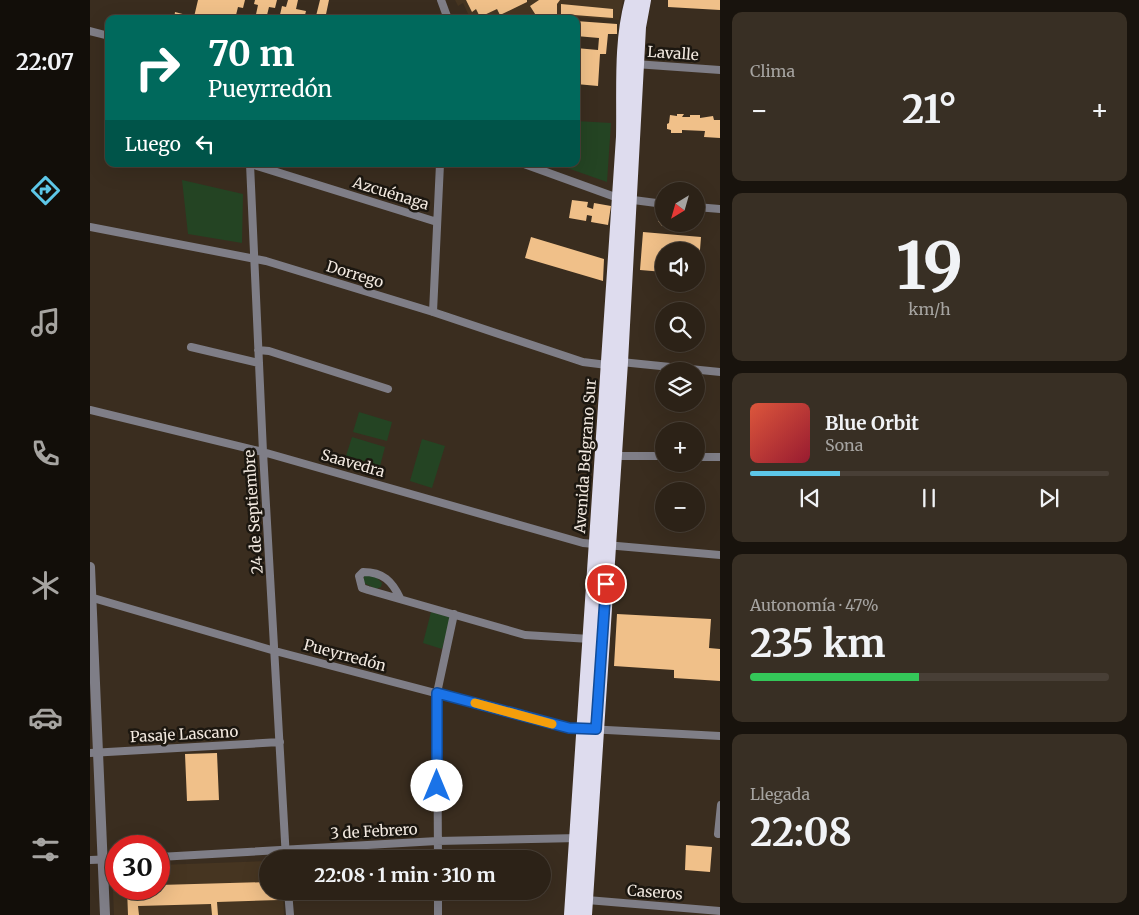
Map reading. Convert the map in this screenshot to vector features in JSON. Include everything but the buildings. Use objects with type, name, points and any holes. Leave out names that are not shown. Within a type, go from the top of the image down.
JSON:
[{"type":"highway","name":"Avenida Belgrano Sur","points":[[585,915],[587,900],[584,838],[624,200],[631,63],[627,24],[632,0]]},
{"type":"highway","name":"Avenida Belgrano Sur","points":[[631,63],[644,0]]},
{"type":"highway","name":"Avenida Belgrano Sur","points":[[590,729],[590,639],[614,456],[614,363]]},
{"type":"highway","name":"Avenida Belgrano Sur","points":[[571,915],[584,838]]},
{"type":"street","points":[[441,0],[447,15]]},
{"type":"street","points":[[90,31],[105,35]]},
{"type":"street","name":"Lavalle","points":[[631,63],[720,70]]},
{"type":"street","name":"24 de Septiembre","points":[[251,167],[263,452],[285,850]]},
{"type":"street","name":"Azcuénaga","points":[[261,167],[437,222]]},
{"type":"street","points":[[433,312],[440,167]]},
{"type":"street","points":[[532,167],[624,200],[655,203]]},
{"type":"street","points":[[705,208],[720,209]]},
{"type":"street","name":"Dorrego","points":[[90,227],[254,258],[433,312],[583,362],[720,372]]},
{"type":"street","points":[[191,347],[259,363]]},
{"type":"street","points":[[258,350],[269,351],[388,389]]},
{"type":"street","name":"Saavedra","points":[[90,410],[263,452],[602,546],[720,555]]},
{"type":"street","points":[[614,456],[655,456]]},
{"type":"street","points":[[705,457],[720,457]]},
{"type":"street","points":[[90,567],[95,753],[105,915]]},
{"type":"street","points":[[400,598],[394,586],[379,574],[363,572],[359,576],[362,588],[534,637],[590,639]]},
{"type":"street","name":"Pueyrredón","points":[[91,597],[275,651],[569,728],[720,736]]},
{"type":"street","points":[[438,850],[437,693],[454,614]]},
{"type":"street","name":"Pasaje Lascano","points":[[95,753],[280,742]]},
{"type":"street","points":[[718,834],[720,805]]},
{"type":"street","name":"3 de Febrero","points":[[285,850],[438,841],[584,838]]},
{"type":"street","name":"3 de Febrero","points":[[170,856],[259,851]]},
{"type":"street","points":[[90,860],[103,860]]},
{"type":"street","points":[[289,900],[290,915]]},
{"type":"street","points":[[438,900],[438,915]]},
{"type":"street","name":"Caseros","points":[[587,900],[720,911]]},
{"type":"shaded area","points":[[455,0],[623,0],[619,20],[580,17],[580,15],[469,15],[463,3],[458,6]]},
{"type":"shaded area","points":[[259,861],[259,900],[283,900],[284,915],[114,915],[113,900],[170,900],[170,865]]},
{"type":"green space","points":[[580,121],[611,123],[607,182],[564,167],[580,167]]},
{"type":"green space","points":[[182,180],[243,194],[242,243],[188,234]]},
{"type":"green space","points":[[359,412],[392,422],[387,441],[353,432]]},
{"type":"green space","points":[[352,437],[385,447],[380,466],[346,456]]},
{"type":"green space","points":[[422,439],[445,446],[432,488],[410,481]]},
{"type":"green space","points":[[365,575],[375,576],[382,583],[381,587],[376,589],[364,583]]},
{"type":"green space","points":[[431,612],[451,617],[442,649],[423,643]]},
{"type":"slow traffic","points":[[475,703],[552,724]]},
{"type":"route","points":[[437,786],[437,693],[569,728],[596,729],[606,584]]}]
